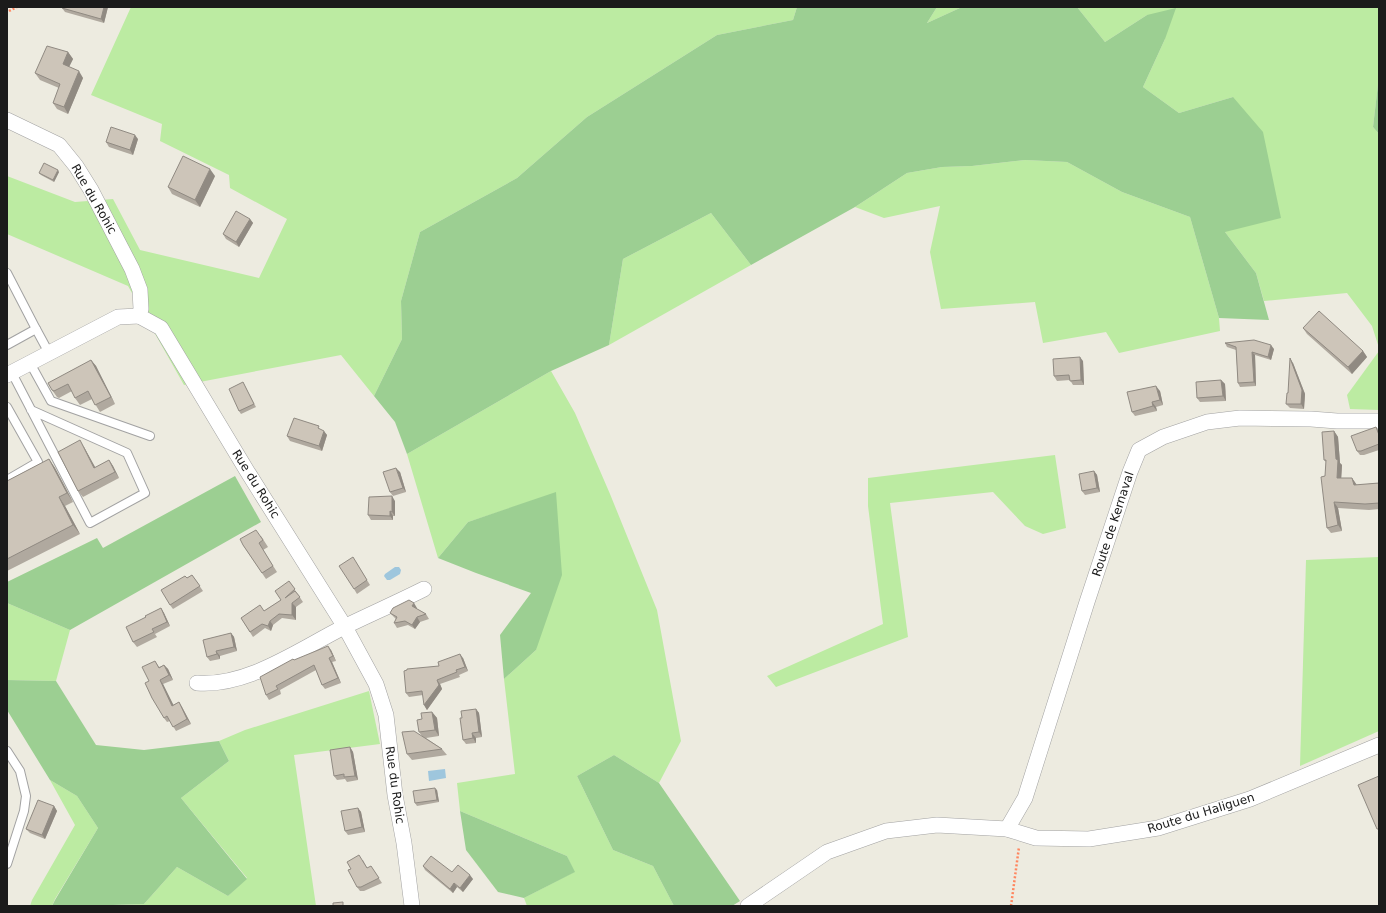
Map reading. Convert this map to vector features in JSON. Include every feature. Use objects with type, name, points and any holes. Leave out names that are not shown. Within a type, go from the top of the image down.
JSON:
[{"type":"street","name":"Rue du Rohic","points":[[7,120],[59,145],[76,166],[91,190],[132,269],[140,290],[141,309],[139,316],[161,328],[247,471],[345,627],[376,684],[386,714],[395,795],[404,843],[412,906]]},
{"type":"street","points":[[10,374],[118,318],[139,316]]},
{"type":"street","name":"Route de Kernaval","points":[[1014,831],[1094,580],[1130,472],[1139,450],[1162,437],[1203,423],[1240,418],[1311,418],[1337,421],[1379,422]]},
{"type":"street","points":[[197,683],[207,684],[220,682],[245,676],[273,665],[345,627],[424,589]]},
{"type":"street","name":"Route du Haliguen","points":[[748,906],[827,852],[886,831],[937,825],[1014,831],[1036,838],[1089,839],[1158,828],[1250,799],[1379,745]]},
{"type":"lane","points":[[7,273],[49,353]]},
{"type":"lane","points":[[7,345],[36,329]]},
{"type":"lane","points":[[30,363],[51,401],[150,436]]},
{"type":"lane","points":[[10,374],[31,410],[90,523],[144,493],[127,452],[31,410]]},
{"type":"lane","points":[[7,407],[38,462],[7,480]]},
{"type":"lane","points":[[7,751],[20,771],[26,796],[24,811],[7,864]]},
{"type":"path","points":[[9,11],[17,7]]},
{"type":"path","points":[[1011,906],[1014,831]]},
{"type":"green space","points":[[131,7],[797,7],[793,20],[717,35],[587,117],[517,178],[420,232],[401,301],[402,339],[374,396],[341,355],[184,385],[128,286],[7,234],[7,176],[75,202],[113,199],[140,250],[259,278],[287,219],[230,188],[229,175],[160,141],[162,124],[91,95]]},
{"type":"green space","points":[[797,7],[937,7],[927,23],[962,7],[1077,7],[1105,42],[1147,15],[1176,8],[1165,39],[1143,87],[1179,113],[1233,97],[1263,132],[1281,218],[1225,232],[1256,273],[1269,320],[1219,318],[1190,217],[1122,192],[1067,162],[1025,160],[972,166],[942,167],[907,173],[855,207],[751,265],[711,213],[623,259],[609,345],[551,371],[407,454],[395,422],[374,396],[402,339],[401,301],[420,232],[517,178],[587,117],[717,35],[793,20]]},
{"type":"green space","points":[[937,7],[962,7],[927,23]]},
{"type":"green space","points":[[1077,7],[1379,7],[1379,76],[1373,127],[1379,134],[1379,348],[1372,326],[1347,293],[1264,301],[1256,273],[1225,232],[1233,97],[1179,113],[1143,87],[1165,39],[1147,15],[1105,42]]},
{"type":"green space","points":[[1379,76],[1379,134],[1373,127]]},
{"type":"green space","points":[[1025,160],[1067,162],[1122,192],[1190,217],[1219,318],[1220,331],[1119,353],[1106,332],[1043,343],[1035,302],[941,309],[930,252],[940,206],[884,218],[855,207],[907,173],[942,167],[972,166]]},
{"type":"green space","points":[[711,213],[751,265],[609,345],[623,259]]},
{"type":"green space","points":[[1379,351],[1379,410],[1350,409],[1347,395]]},
{"type":"green space","points":[[551,371],[575,413],[657,610],[681,741],[659,783],[614,755],[577,776],[613,850],[653,866],[674,906],[527,906],[524,898],[574,872],[567,856],[460,811],[457,783],[515,774],[504,679],[536,650],[556,493],[468,522],[438,558],[407,454]]},
{"type":"green space","points":[[1055,455],[1066,528],[1043,534],[1025,526],[993,492],[890,503],[908,637],[776,687],[767,676],[883,624],[868,506],[868,478]]},
{"type":"green space","points":[[235,476],[261,522],[70,630],[7,603],[7,582],[97,538],[103,548]]},
{"type":"green space","points":[[556,492],[562,575],[536,650],[504,679],[500,635],[531,593],[438,558],[468,522]]},
{"type":"green space","points":[[1379,557],[1379,731],[1300,766],[1306,560]]},
{"type":"green space","points":[[7,603],[70,630],[56,681],[7,680]]},
{"type":"green space","points":[[7,680],[56,681],[96,745],[144,750],[219,741],[229,761],[181,798],[247,879],[228,896],[177,867],[144,904],[112,906],[52,906],[98,828],[77,796],[50,780],[7,710]]},
{"type":"green space","points":[[369,691],[380,744],[294,755],[316,906],[112,906],[144,904],[177,867],[228,896],[247,878],[181,798],[229,761],[219,741],[245,730]]},
{"type":"green space","points":[[614,755],[659,783],[740,901],[732,906],[674,906],[653,866],[613,850],[577,776]]},
{"type":"green space","points":[[50,780],[77,796],[98,828],[52,906],[30,906],[75,825]]},
{"type":"green space","points":[[460,811],[567,856],[575,872],[524,898],[498,892],[466,850]]},
{"type":"water","points":[[395,567],[399,567],[401,570],[400,574],[390,580],[387,580],[384,576],[385,574]]},
{"type":"water","points":[[445,769],[446,778],[429,781],[428,771]]},
{"type":"building","points":[[104,7],[101,19],[62,8]]},
{"type":"building","points":[[47,46],[68,52],[63,64],[79,71],[64,107],[53,103],[60,84],[35,73]]},
{"type":"building","points":[[111,127],[135,135],[130,150],[106,142]]},
{"type":"building","points":[[183,156],[210,169],[195,200],[168,187]]},
{"type":"building","points":[[44,163],[58,170],[53,180],[39,173]]},
{"type":"building","points":[[236,211],[250,219],[236,242],[223,234]]},
{"type":"building","points":[[1319,311],[1363,351],[1348,367],[1303,328]]},
{"type":"building","points":[[1254,340],[1271,345],[1268,357],[1252,352],[1254,382],[1238,383],[1236,347],[1225,343]]},
{"type":"building","points":[[1080,357],[1081,380],[1070,381],[1069,375],[1054,376],[1053,359]]},
{"type":"building","points":[[1290,358],[1302,390],[1301,404],[1286,404]]},
{"type":"building","points":[[91,360],[111,397],[95,405],[88,391],[75,398],[68,384],[54,391],[52,390],[48,383]]},
{"type":"building","points":[[1221,380],[1223,396],[1197,398],[1196,382]]},
{"type":"building","points":[[243,382],[254,404],[239,411],[229,389]]},
{"type":"building","points":[[1156,386],[1160,400],[1152,402],[1153,406],[1132,412],[1127,392]]},
{"type":"building","points":[[294,418],[319,426],[318,428],[324,431],[319,446],[287,436]]},
{"type":"building","points":[[1376,427],[1379,435],[1379,444],[1361,451],[1357,451],[1351,436]]},
{"type":"building","points":[[1334,431],[1336,459],[1338,460],[1337,478],[1352,478],[1354,485],[1379,483],[1379,503],[1365,504],[1334,502],[1338,525],[1327,528],[1321,477],[1325,476],[1326,460],[1324,460],[1322,432]]},
{"type":"building","points":[[80,440],[94,468],[109,460],[115,472],[78,491],[58,452]]},
{"type":"building","points":[[49,459],[67,493],[59,497],[73,525],[7,559],[7,481]]},
{"type":"building","points":[[396,468],[403,488],[390,492],[383,472]]},
{"type":"building","points":[[1094,471],[1097,488],[1082,491],[1079,474]]},
{"type":"building","points":[[392,496],[392,512],[390,511],[390,516],[368,515],[369,497]]},
{"type":"building","points":[[256,530],[263,540],[259,543],[273,566],[262,573],[240,539]]},
{"type":"building","points":[[353,557],[367,580],[354,589],[339,566]]},
{"type":"building","points":[[192,575],[200,586],[170,605],[161,590],[185,576],[187,578]]},
{"type":"building","points":[[289,581],[295,589],[285,598],[295,591],[300,597],[292,603],[292,615],[279,614],[270,621],[268,626],[262,624],[250,632],[241,618],[260,605],[264,611],[281,600],[275,591]]},
{"type":"building","points":[[409,600],[414,603],[412,606],[426,614],[417,617],[412,625],[405,621],[394,623],[397,617],[390,613],[393,608]]},
{"type":"building","points":[[161,608],[167,622],[152,629],[154,632],[133,642],[126,627]]},
{"type":"building","points":[[231,633],[234,647],[216,651],[217,654],[207,657],[203,640]]},
{"type":"building","points":[[328,646],[333,656],[329,658],[338,678],[322,685],[314,665],[276,686],[278,689],[266,695],[260,677],[293,659],[294,660]]},
{"type":"building","points":[[460,654],[465,667],[437,680],[439,685],[424,705],[422,691],[406,693],[404,671],[407,669],[439,666],[438,662]]},
{"type":"building","points":[[155,661],[159,668],[164,665],[169,675],[160,680],[172,706],[179,702],[187,719],[173,727],[167,716],[164,718],[145,683],[149,681],[142,667]]},
{"type":"building","points":[[476,709],[479,732],[472,733],[473,738],[463,740],[460,718],[462,718],[461,711]]},
{"type":"building","points":[[432,712],[435,730],[419,732],[417,720],[422,719],[421,713]]},
{"type":"building","points":[[414,731],[442,749],[407,754],[402,732]]},
{"type":"building","points":[[350,747],[355,776],[344,777],[344,774],[334,776],[330,750]]},
{"type":"building","points":[[1379,776],[1379,829],[1377,829],[1358,785]]},
{"type":"building","points":[[435,788],[437,800],[415,803],[413,791]]},
{"type":"building","points":[[38,800],[54,806],[42,835],[26,829]]},
{"type":"building","points":[[358,808],[362,827],[345,831],[341,811]]},
{"type":"building","points":[[359,855],[367,868],[371,866],[379,878],[361,887],[357,887],[348,870],[351,869],[347,862]]},
{"type":"building","points":[[431,856],[452,872],[458,865],[470,875],[460,888],[454,883],[450,889],[423,866]]},
{"type":"building","points":[[343,902],[343,906],[333,906],[333,903]]}]
